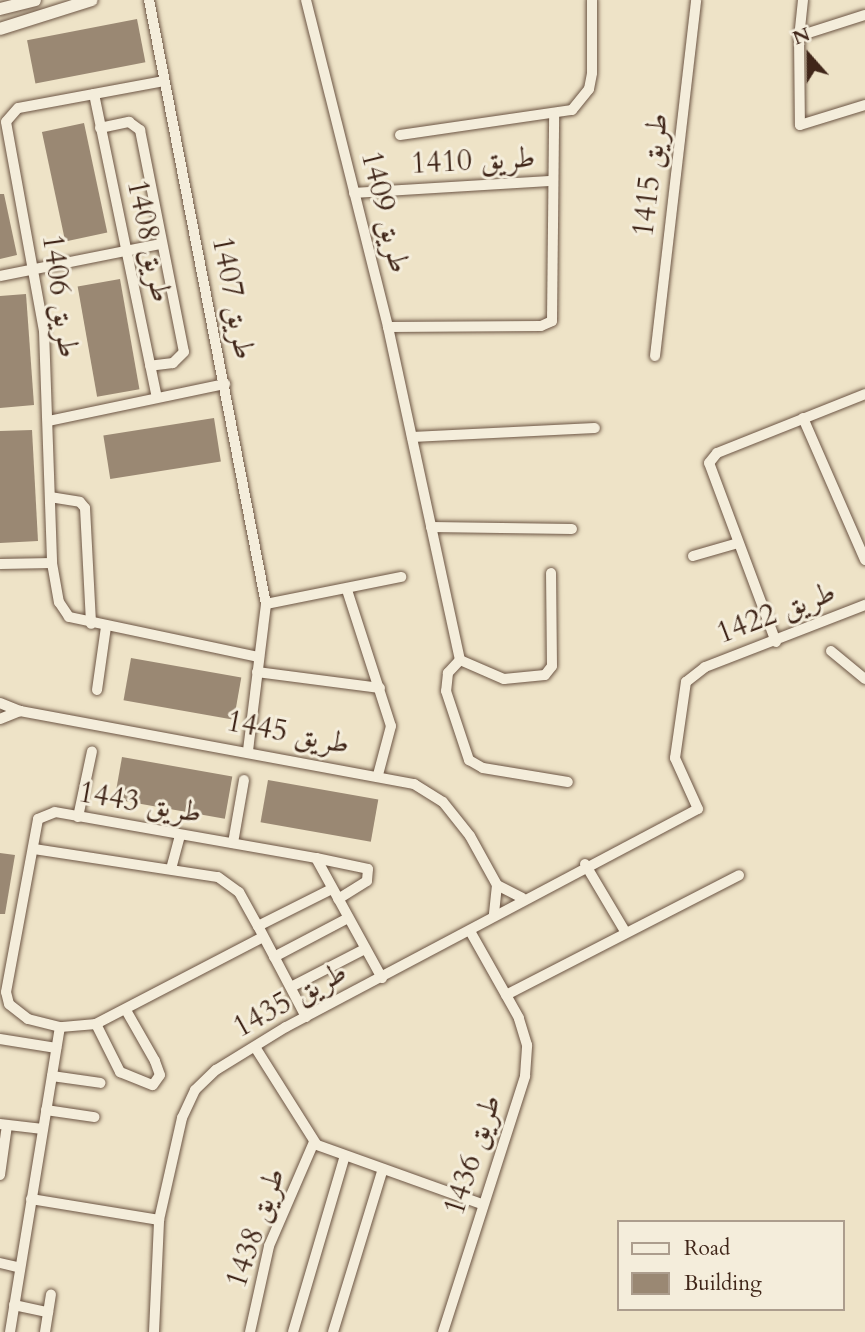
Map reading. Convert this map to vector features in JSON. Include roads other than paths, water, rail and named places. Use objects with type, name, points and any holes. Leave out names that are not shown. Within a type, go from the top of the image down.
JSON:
[{"type":"street","points":[[0,9],[34,0]]},
{"type":"street","points":[[0,29],[92,0]]},
{"type":"street","name":"طريق 1407","points":[[148,0],[266,604],[248,750]]},
{"type":"street","name":"طريق 1409","points":[[306,0],[388,327],[460,660]]},
{"type":"street","points":[[400,135],[572,110],[589,89],[592,0]]},
{"type":"street","name":"طريق 1415","points":[[655,356],[696,0]]},
{"type":"street","points":[[803,0],[799,36],[800,125],[865,105]]},
{"type":"street","points":[[799,36],[865,15]]},
{"type":"street","name":"طريق 1406","points":[[164,82],[18,108],[6,122],[35,269],[48,421],[52,563],[63,609],[91,624],[259,657]]},
{"type":"street","name":"طريق 1408","points":[[94,94],[157,398]]},
{"type":"street","points":[[388,327],[549,324],[554,313],[554,114]]},
{"type":"street","points":[[100,128],[129,122],[140,130],[160,244],[184,352],[173,363],[150,366]]},
{"type":"street","name":"طريق 1410","points":[[354,193],[553,181]]},
{"type":"street","points":[[0,276],[160,244]]},
{"type":"street","points":[[48,421],[225,384]]},
{"type":"street","points":[[776,642],[738,543],[710,459],[865,394]]},
{"type":"street","points":[[803,418],[865,560]]},
{"type":"street","points":[[412,438],[596,428]]},
{"type":"street","points":[[50,497],[80,502],[85,508],[91,624]]},
{"type":"street","points":[[430,527],[572,529]]},
{"type":"street","points":[[693,556],[738,543]]},
{"type":"street","points":[[0,564],[52,563]]},
{"type":"street","points":[[551,573],[552,666],[545,675],[504,679],[460,660],[448,673],[446,691],[469,760],[483,768],[568,782]]},
{"type":"street","points":[[266,604],[347,590],[401,577]]},
{"type":"street","points":[[347,590],[380,688],[391,739],[378,775]]},
{"type":"street","name":"طريق 1422","points":[[705,667],[776,642],[865,605]]},
{"type":"street","points":[[97,690],[106,627]]},
{"type":"street","points":[[831,651],[865,679]]},
{"type":"street","name":"طريق 1435","points":[[154,1332],[159,1220],[187,1104],[216,1070],[306,1017],[470,931],[522,898],[585,864],[698,809],[678,772],[674,747],[686,682],[705,667]]},
{"type":"street","points":[[257,672],[380,688]]},
{"type":"street","name":"طريق 1445","points":[[0,703],[20,711],[248,750],[414,784],[443,802],[497,885],[522,898]]},
{"type":"street","points":[[0,719],[20,711]]},
{"type":"street","points":[[78,817],[92,751]]},
{"type":"street","points":[[233,844],[244,780]]},
{"type":"street","name":"طريق 1443","points":[[263,937],[127,1012],[96,1024],[60,1027],[16,1011],[3,992],[38,819],[44,814],[78,817],[368,869],[367,881],[338,900]]},
{"type":"street","points":[[171,869],[180,835]]},
{"type":"street","points":[[34,849],[171,869],[229,881],[258,926],[306,1017]]},
{"type":"street","points":[[316,858],[382,978]]},
{"type":"street","points":[[585,864],[626,933]]},
{"type":"street","points":[[506,995],[739,875]]},
{"type":"street","points":[[494,915],[497,885]]},
{"type":"street","points":[[258,926],[332,889]]},
{"type":"street","points":[[274,957],[348,918]]},
{"type":"street","name":"طريق 1436","points":[[443,1332],[525,1076],[527,1045],[506,995],[470,931]]},
{"type":"street","points":[[290,987],[365,949]]},
{"type":"street","points":[[96,1024],[120,1072],[153,1085],[159,1082],[158,1068],[127,1012]]},
{"type":"street","points":[[10,1332],[17,1267],[60,1027]]},
{"type":"street","points":[[0,1040],[56,1048]]},
{"type":"street","name":"طريق 1438","points":[[256,1047],[314,1142],[344,1159],[482,1204]]},
{"type":"street","points":[[52,1076],[101,1083]]},
{"type":"street","points":[[46,1110],[94,1117]]},
{"type":"street","points":[[0,1175],[4,1124],[43,1129]]},
{"type":"street","name":"طريق 1438","points":[[250,1332],[269,1246],[314,1142]]},
{"type":"street","name":"طريق 1438","points":[[293,1332],[344,1159]]},
{"type":"street","points":[[333,1332],[382,1172]]},
{"type":"street","points":[[31,1199],[159,1220]]},
{"type":"street","points":[[0,1263],[17,1267]]},
{"type":"street","points":[[45,1332],[51,1294]]},
{"type":"street","points":[[14,1305],[48,1312]]}]
